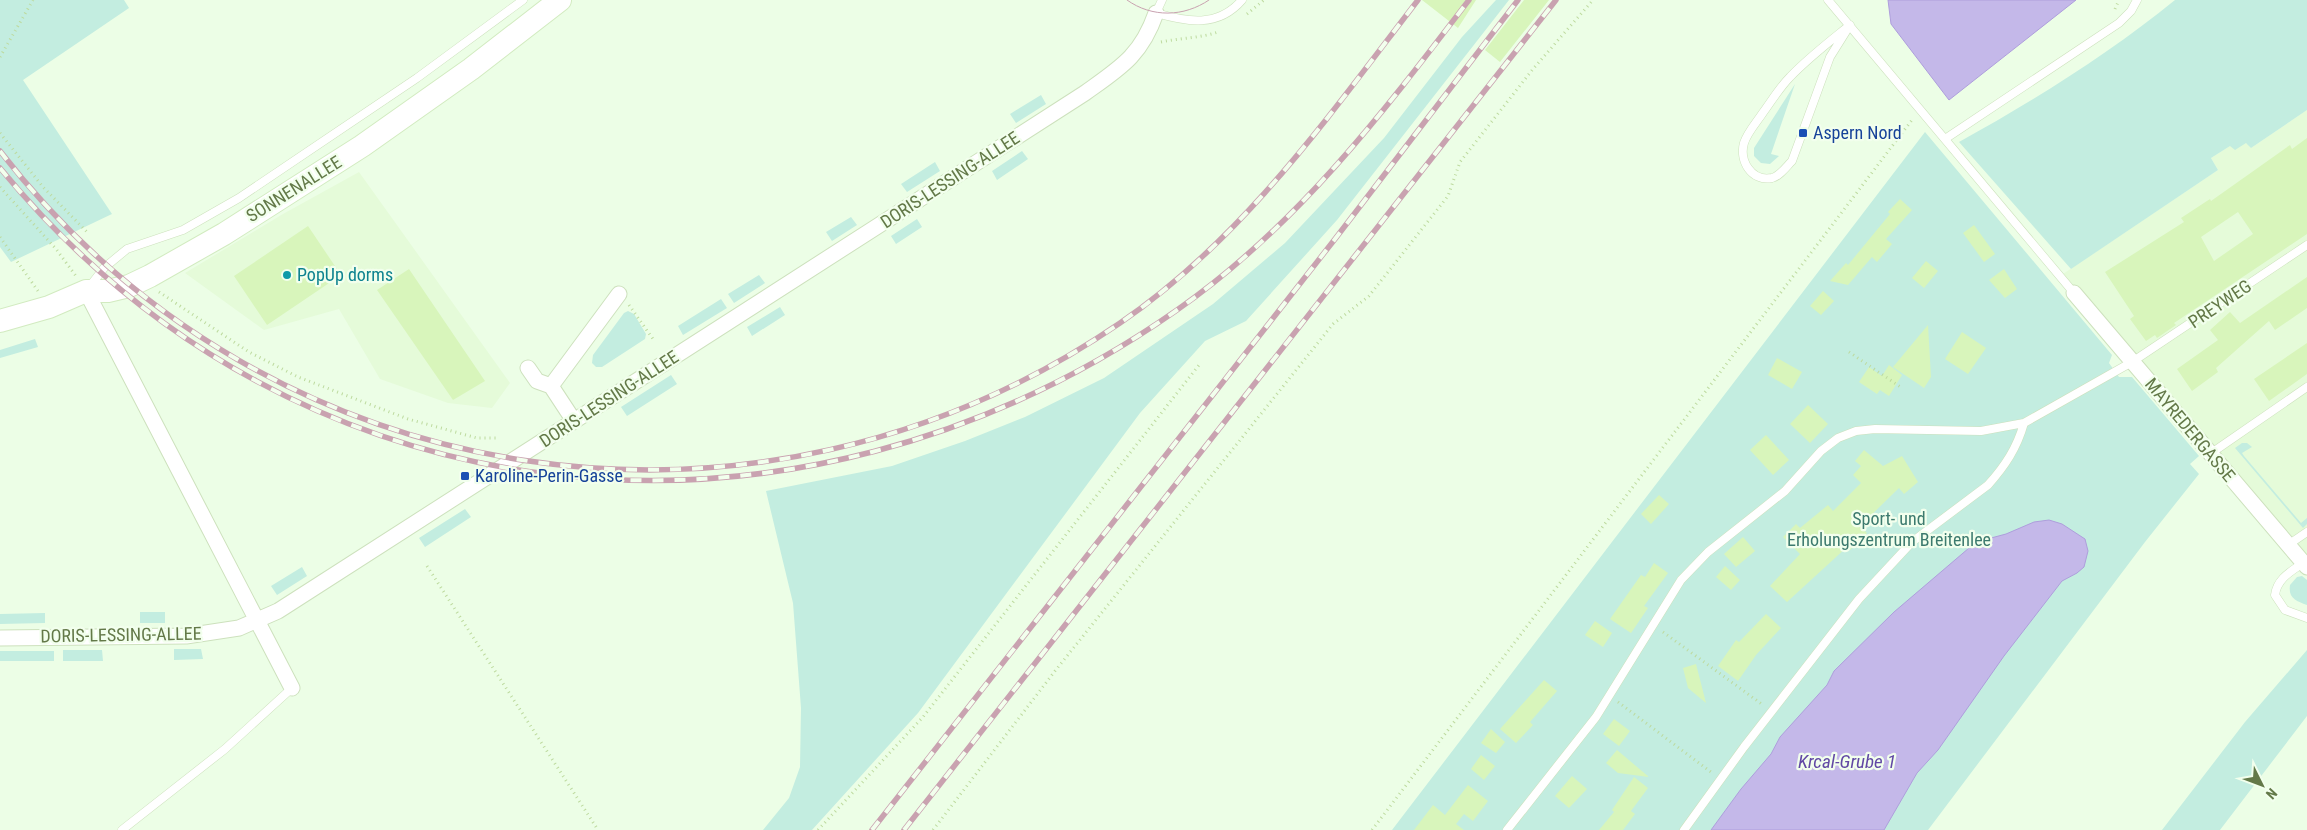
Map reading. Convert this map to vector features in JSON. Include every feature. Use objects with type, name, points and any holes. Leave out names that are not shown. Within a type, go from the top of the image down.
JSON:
[{"type":"street","name":"SONNENALLEE","points":[[0,321],[50,308],[86,291],[108,291],[129,286],[224,234],[362,146],[472,69],[560,0]]},
{"type":"street","name":"DORIS-LESSING-ALLEE","points":[[0,638],[186,636],[231,630],[258,621],[278,611],[1085,93],[1128,62],[1150,30],[1159,6]]},
{"type":"street","points":[[86,291],[292,688]]},
{"type":"street","name":"MAYREDERGASSE","points":[[2074,293],[2305,565]]},
{"type":"street","points":[[551,386],[623,299]]},
{"type":"street","points":[[528,368],[537,381],[551,386],[574,421]]},
{"type":"lane","points":[[86,291],[104,268],[127,249],[183,230],[238,198],[402,88],[523,0]]},
{"type":"lane","points":[[1159,6],[1199,22],[1226,14],[1242,0]]},
{"type":"lane","points":[[1828,0],[2074,293]]},
{"type":"lane","points":[[1945,139],[2120,23],[2137,0]]},
{"type":"lane","points":[[1850,25],[1830,57],[1792,161],[1783,171],[1772,178],[1762,177],[1752,172],[1744,163],[1742,153],[1745,141],[1760,118],[1788,79],[1817,51],[1850,25]]},
{"type":"lane","name":"PREYWEG","points":[[1507,830],[1567,756],[1610,695],[1652,624],[1681,580],[1695,564],[1724,538],[1774,501],[1821,451],[1838,438],[1856,431],[1876,429],[1981,431],[2024,423],[2132,362],[2307,245]]},
{"type":"lane","points":[[2210,454],[2307,387]]},
{"type":"lane","points":[[1684,830],[1771,711],[1882,573],[1912,542],[1988,485],[2002,469],[2020,439],[2024,423]]},
{"type":"lane","points":[[2288,545],[2307,532]]},
{"type":"lane","points":[[2305,565],[2282,578],[2276,586],[2275,595],[2286,610],[2307,618]]},
{"type":"lane","points":[[122,830],[225,749],[292,688]]},
{"type":"lane","points":[[1514,821],[1518,830]]},
{"type":"path","points":[[0,57],[33,0]]},
{"type":"path","points":[[933,830],[1055,671],[1333,324],[1369,296],[1448,196],[1460,162],[1533,69],[1593,0]]},
{"type":"path","points":[[1372,830],[1920,110]]},
{"type":"path","points":[[0,133],[42,187],[88,233]]},
{"type":"path","points":[[0,187],[56,249],[86,291]]},
{"type":"path","points":[[0,237],[50,308]]},
{"type":"path","points":[[150,276],[160,294],[277,368],[345,397],[408,419],[477,438],[498,438]]},
{"type":"path","points":[[623,299],[635,311],[653,339]]},
{"type":"path","points":[[1849,352],[1902,388]]},
{"type":"path","points":[[818,830],[923,717],[1199,365]]},
{"type":"path","points":[[427,566],[598,830]]},
{"type":"path","points":[[1652,624],[1771,711]]},
{"type":"path","points":[[1610,695],[1720,779]]},
{"type":"shaded area","points":[[2307,110],[2307,567],[2060,276],[2218,170],[2211,158],[2230,146],[2247,143],[2251,148]]},
{"type":"shaded area","points":[[359,172],[510,383],[492,408],[448,403],[380,379],[339,309],[264,330],[185,273],[283,214]]},
{"type":"green space","points":[[0,0],[124,0],[129,8],[23,80],[112,214],[11,262],[0,247]]},
{"type":"green space","points":[[1496,0],[1509,0],[1337,220],[1246,321],[1205,341],[1140,413],[918,713],[812,830],[763,830],[789,798],[800,767],[801,708],[793,603],[766,491],[892,466],[965,441],[1025,417],[1104,378],[1213,304],[1285,243],[1384,138],[1462,37]]},
{"type":"green space","points":[[2175,0],[2307,0],[2307,110],[2251,148],[2246,143],[2235,150],[2230,146],[2211,158],[2218,170],[2071,269],[1959,142],[2070,76],[2124,39]]},
{"type":"green space","points":[[1795,84],[1771,154],[1779,156],[1770,164],[1761,163],[1754,156],[1754,148]]},
{"type":"green space","points":[[1041,95],[1046,104],[1016,123],[1010,114]]},
{"type":"green space","name":"Sport- und Erholungszentrum Breitenlee","points":[[1925,132],[2112,355],[2109,363],[2119,377],[2132,377],[2199,456],[2190,464],[2199,474],[2145,542],[1928,830],[1392,830]]},
{"type":"green space","points":[[1022,151],[1028,159],[997,180],[992,171]]},
{"type":"green space","points":[[935,162],[940,171],[907,192],[901,184]]},
{"type":"green space","points":[[851,217],[857,225],[832,241],[826,232]]},
{"type":"green space","points":[[917,219],[922,227],[896,244],[891,236]]},
{"type":"green space","points":[[759,275],[765,283],[734,303],[728,294]]},
{"type":"green space","points":[[721,299],[727,308],[683,335],[678,326]]},
{"type":"green space","points":[[780,307],[785,315],[752,336],[747,327]]},
{"type":"green space","points":[[628,311],[634,314],[646,334],[645,339],[602,367],[596,367],[592,363],[593,355],[624,313]]},
{"type":"green space","points":[[35,339],[38,347],[0,358],[0,350]]},
{"type":"green space","points":[[671,375],[677,384],[627,416],[621,407]]},
{"type":"green space","points":[[2242,443],[2247,443],[2252,447],[2242,453],[2244,456],[2301,523],[2307,518],[2307,524],[2303,528],[2235,448]]},
{"type":"green space","points":[[465,509],[471,517],[425,547],[419,538]]},
{"type":"green space","points":[[302,567],[307,576],[277,595],[271,586]]},
{"type":"green space","points":[[2302,576],[2307,580],[2307,605],[2296,600],[2290,593],[2290,585],[2297,577]]},
{"type":"green space","points":[[140,612],[165,612],[165,623],[140,623]]},
{"type":"green space","points":[[45,613],[45,623],[0,624],[0,614]]},
{"type":"green space","points":[[174,649],[201,649],[203,659],[174,660]]},
{"type":"green space","points":[[63,650],[102,650],[103,661],[63,661]]},
{"type":"green space","points":[[2307,650],[2307,716],[2220,830],[2162,830],[2245,722]]},
{"type":"green space","points":[[0,651],[54,651],[54,661],[0,661]]},
{"type":"water","points":[[1888,0],[2076,0],[1949,100],[1891,24]]},
{"type":"water","name":"Krcal-Grube 1","points":[[2049,520],[2062,524],[2085,539],[2088,551],[2084,567],[2062,581],[2004,656],[1938,750],[1917,773],[1884,830],[1711,830],[1741,789],[1771,754],[1780,737],[1827,685],[1834,671],[1894,612],[1976,542],[2006,534],[2034,522]]},
{"type":"building","points":[[1422,0],[1476,0],[1458,28]]},
{"type":"building","points":[[1524,0],[1549,0],[1500,62],[1485,50]]},
{"type":"building","points":[[2307,138],[2307,234],[2174,323],[2176,325],[2157,338],[2155,335],[2146,341],[2130,319],[2134,316],[2105,272],[2184,222],[2181,218],[2210,199],[2211,201],[2290,145],[2292,149]],"holes":[[[2238,212],[2253,234],[2214,261],[2201,237]]]},
{"type":"building","points":[[1900,199],[1912,210],[1886,239],[1892,244],[1877,262],[1872,257],[1848,285],[1830,281],[1846,263],[1848,265]]},
{"type":"building","points":[[1974,225],[1995,254],[1984,262],[1963,233]]},
{"type":"building","name":"PopUp dorms","points":[[308,226],[341,275],[267,325],[234,276]]},
{"type":"building","points":[[1926,261],[1938,271],[1924,288],[1912,278]]},
{"type":"building","name":"PopUp dorms","points":[[409,269],[485,381],[453,400],[377,290]]},
{"type":"building","points":[[2004,269],[2017,289],[2005,298],[1989,280]]},
{"type":"building","points":[[2307,277],[2307,308],[2275,330],[2269,321],[2216,368],[2218,372],[2192,391],[2177,369],[2218,340],[2210,330],[2230,312],[2240,323]]},
{"type":"building","points":[[1823,291],[1834,301],[1821,315],[1810,306]]},
{"type":"building","points":[[1928,325],[1931,377],[1924,388],[1893,367]]},
{"type":"building","points":[[1962,332],[1986,348],[1968,374],[1945,359]]},
{"type":"building","points":[[2307,343],[2307,374],[2269,401],[2254,379]]},
{"type":"building","points":[[1777,358],[1802,372],[1792,389],[1768,375]]},
{"type":"building","points":[[1889,365],[1902,375],[1889,396],[1880,390],[1877,394],[1859,382],[1869,367],[1882,376]]},
{"type":"building","points":[[1808,405],[1828,424],[1810,443],[1790,424]]},
{"type":"building","points":[[1766,435],[1789,460],[1773,475],[1750,450]]},
{"type":"building","points":[[1864,450],[1883,466],[1902,456],[1918,482],[1904,494],[1899,488],[1860,526],[1867,533],[1850,550],[1847,547],[1787,602],[1770,586],[1800,554],[1783,537],[1796,524],[1800,528],[1828,505],[1833,511],[1861,483],[1853,475],[1861,466],[1855,461]]},
{"type":"building","points":[[1659,495],[1669,504],[1651,524],[1641,514]]},
{"type":"building","points":[[1743,537],[1755,551],[1736,567],[1724,554]]},
{"type":"building","points":[[1654,563],[1668,573],[1644,606],[1648,608],[1631,633],[1610,619],[1641,575],[1645,577]]},
{"type":"building","points":[[1725,566],[1740,580],[1731,590],[1716,577]]},
{"type":"building","points":[[1766,614],[1781,628],[1756,655],[1738,681],[1718,666],[1736,640],[1739,642]]},
{"type":"building","points":[[1595,621],[1612,633],[1603,647],[1585,635]]},
{"type":"building","points":[[1696,664],[1706,703],[1688,688],[1683,668]]},
{"type":"building","points":[[1544,680],[1557,691],[1530,722],[1533,725],[1516,743],[1500,729]]},
{"type":"building","points":[[1614,719],[1630,731],[1619,746],[1603,734]]},
{"type":"building","points":[[1491,729],[1505,742],[1496,753],[1481,743]]},
{"type":"building","points":[[1617,750],[1649,777],[1618,773],[1606,763]]},
{"type":"building","points":[[1481,755],[1495,766],[1484,780],[1471,769]]},
{"type":"building","points":[[1572,776],[1587,789],[1569,808],[1555,796]]},
{"type":"building","points":[[1634,777],[1648,788],[1631,811],[1635,814],[1623,830],[1599,830],[1614,812],[1612,810]]},
{"type":"building","points":[[1468,785],[1488,801],[1473,821],[1464,814],[1456,824],[1464,830],[1414,830],[1433,805],[1445,815]]},
{"type":"tram line","points":[[1127,0],[1147,10],[1168,13],[1189,10],[1209,0]]},
{"type":"railway","points":[[0,151],[111,268],[238,360],[377,424],[525,461],[677,469],[830,450],[979,401],[1120,323],[1164,290],[1206,254],[1245,215],[1317,131],[1418,0]]},
{"type":"railway","points":[[0,168],[121,290],[257,381],[404,443],[558,475],[716,478],[875,451],[1030,395],[1177,310],[1220,278],[1261,243],[1335,167],[1403,85],[1469,0]]},
{"type":"railway","points":[[872,830],[1335,239],[1518,0]]},
{"type":"railway","points":[[904,830],[1556,0]]},
{"type":"place","name":"Aspern Nord","points":[[1803,133]]},
{"type":"place","name":"PopUp dorms","points":[[287,275]]},
{"type":"place","name":"Karoline-Perin-Gasse","points":[[465,476]]}]
